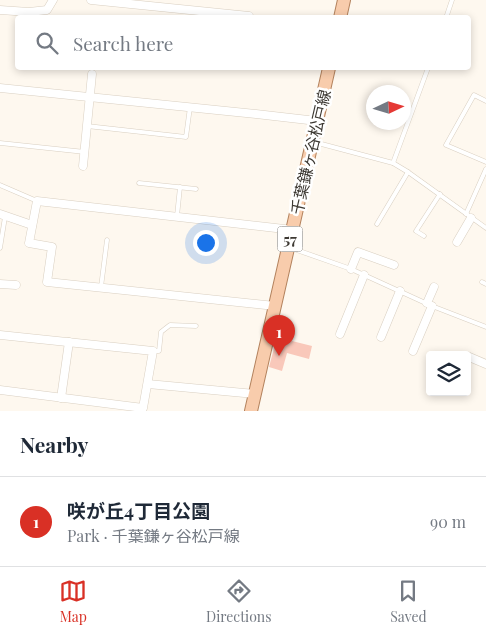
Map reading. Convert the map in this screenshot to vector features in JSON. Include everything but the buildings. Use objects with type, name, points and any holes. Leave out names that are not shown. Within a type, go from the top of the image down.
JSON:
[{"type":"main road","points":[[341,15],[344,0]]},
{"type":"main road","name":"千葉鎌ヶ谷松戸線","points":[[251,411],[329,70]]},
{"type":"street","points":[[0,10],[29,12],[47,10],[53,0]]},
{"type":"street","points":[[91,0],[239,15]]},
{"type":"street","points":[[84,166],[92,74]]},
{"type":"street","points":[[0,88],[317,121]]},
{"type":"street","points":[[275,306],[48,282],[52,247],[29,244],[37,201],[293,230]]},
{"type":"street","points":[[3,215],[32,224]]},
{"type":"street","points":[[457,242],[469,216]]},
{"type":"street","points":[[351,268],[358,252],[394,265]]},
{"type":"street","points":[[340,334],[364,275]]},
{"type":"street","points":[[0,284],[16,285]]},
{"type":"street","points":[[413,351],[434,287]]},
{"type":"street","points":[[381,337],[400,291]]},
{"type":"street","points":[[0,335],[153,351],[143,408],[0,390]]},
{"type":"street","points":[[61,398],[69,342]]},
{"type":"street","points":[[471,357],[486,364]]},
{"type":"street","points":[[148,384],[255,394]]},
{"type":"lane","points":[[447,15],[452,0]]},
{"type":"lane","points":[[393,163],[427,70]]},
{"type":"lane","points":[[486,101],[474,95],[446,145],[486,162]]},
{"type":"lane","points":[[87,126],[186,137],[190,107]]},
{"type":"lane","points":[[312,142],[393,163],[440,194],[486,228]]},
{"type":"lane","points":[[0,143],[85,152]]},
{"type":"lane","points":[[469,216],[486,169]]},
{"type":"lane","points":[[377,224],[408,172]]},
{"type":"lane","points":[[139,184],[196,189]]},
{"type":"lane","points":[[0,185],[37,201]]},
{"type":"lane","points":[[177,216],[180,187]]},
{"type":"lane","points":[[424,236],[416,231],[440,194]]},
{"type":"lane","points":[[0,248],[3,215]]},
{"type":"lane","points":[[101,288],[107,240]]},
{"type":"lane","points":[[288,247],[351,268],[429,305],[486,327]]},
{"type":"lane","points":[[153,351],[159,350],[161,332],[170,325],[196,326]]},
{"type":"shaded area","points":[[284,339],[312,346],[309,359],[287,353],[282,371],[269,367],[276,341],[283,343]]},
{"type":"place","name":"咲が丘4丁目公園","points":[[279,356]]}]
